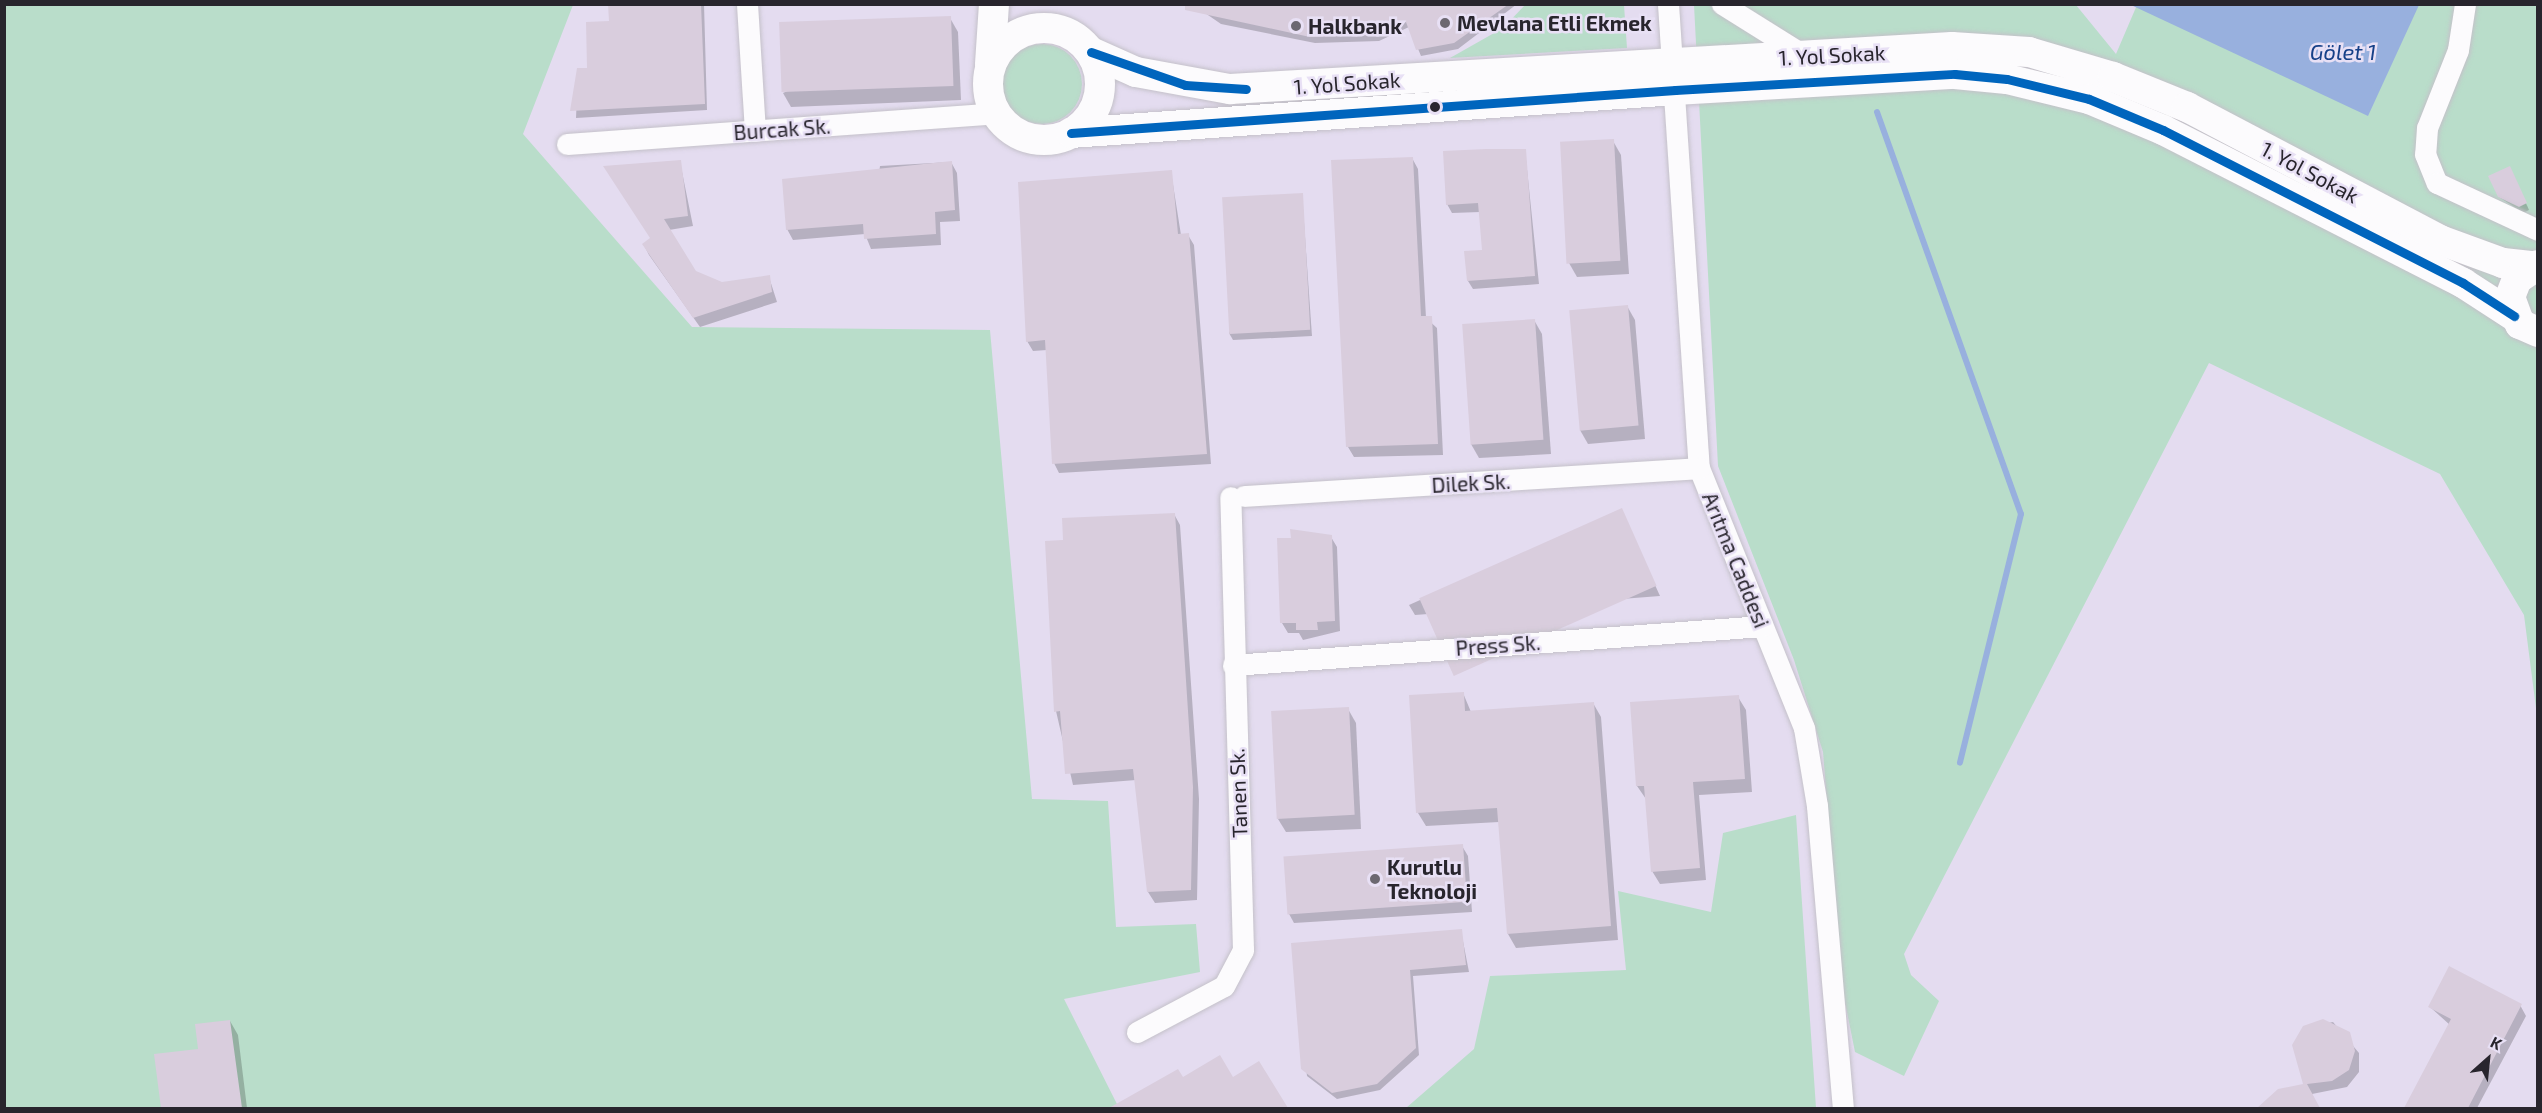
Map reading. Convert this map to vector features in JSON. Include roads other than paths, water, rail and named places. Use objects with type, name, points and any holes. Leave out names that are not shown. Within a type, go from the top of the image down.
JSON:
[{"type":"main road","points":[[994,4],[990,70],[996,113]]},
{"type":"main road","points":[[1053,4],[1088,48],[1100,79],[1096,106],[1071,134]]},
{"type":"main road","name":"1. Yol Sokak","points":[[990,70],[996,53],[1023,31],[1058,29],[1088,48],[1156,78],[1230,89],[1673,76],[1955,74],[2042,85],[2173,135],[2463,283],[2530,331]]},
{"type":"main road","name":"1. Yol Sokak","points":[[996,113],[1007,126],[1038,139],[1673,76],[1811,57],[1952,47],[2030,52],[2072,63],[2187,107],[2440,240],[2494,260],[2535,266]]},
{"type":"main road","points":[[2530,331],[2512,287],[2535,266]]},
{"type":"street","points":[[755,131],[747,5],[757,4]]},
{"type":"street","name":"Arıtma Caddesi","points":[[1668,4],[1699,468],[1804,728],[1817,806],[1843,1108]]},
{"type":"street","points":[[1722,4],[1776,42],[1811,57]]},
{"type":"street","points":[[2465,4],[2458,50],[2427,128],[2425,154],[2437,183],[2538,230]]},
{"type":"street","name":"Burcak Sk.","points":[[567,144],[996,113]]},
{"type":"street","name":"Dilek Sk.","points":[[1237,497],[1699,468]]},
{"type":"street","name":"Tanen Sk.","points":[[1137,1032],[1224,986],[1243,950],[1233,665],[1237,497]]},
{"type":"street","name":"Press Sk.","points":[[1233,665],[1763,626]]},
{"type":"water","name":"Gölet 1","points":[[2131,5],[2419,5],[2368,116]]},
{"type":"waterway","points":[[1877,112],[2021,514],[1960,763]]},
{"type":"place","name":"Mevlana Etli Ekmek","points":[[1445,23]]},
{"type":"place","name":"Halkbank","points":[[1296,26]]},
{"type":"place","name":"Kurutlu Teknoloji","points":[[1375,879]]}]
